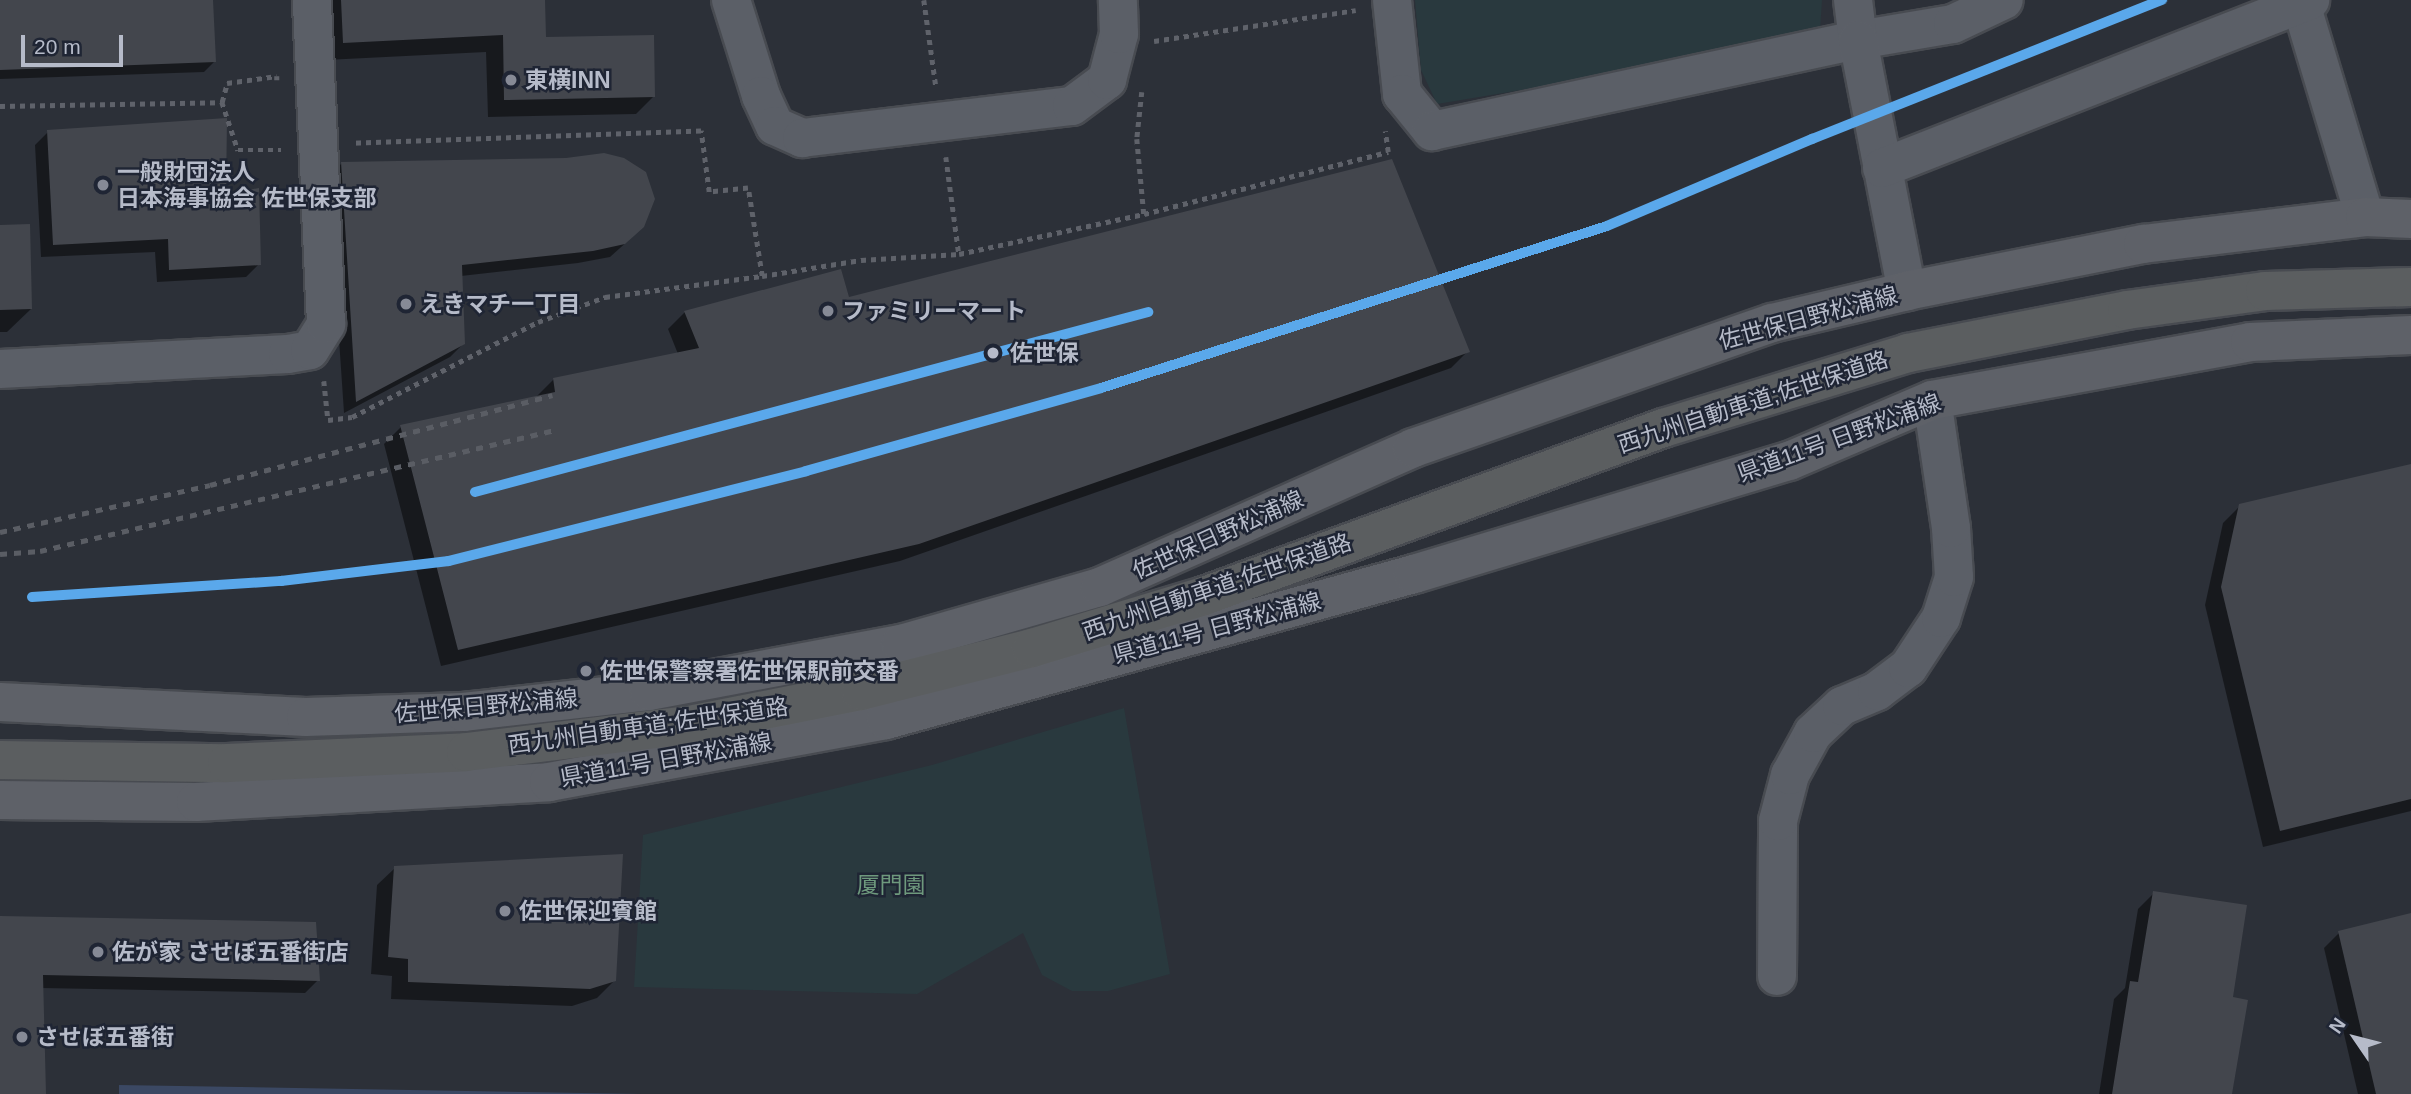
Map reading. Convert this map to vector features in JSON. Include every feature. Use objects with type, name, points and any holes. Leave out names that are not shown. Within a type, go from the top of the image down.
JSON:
[{"type":"highway","name":"西九州自動車道;佐世保道路","points":[[0,760],[227,763],[466,752],[689,725],[848,694],[1032,648],[1205,596],[1663,428],[1908,354],[2127,310],[2265,291],[2411,287]]},
{"type":"main road","name":"佐世保日野松浦線","points":[[0,702],[306,717],[463,712],[649,691],[901,644],[1100,587],[1425,444],[1772,323],[1907,291],[2143,244],[2365,217],[2411,219]]},
{"type":"main road","name":"県道11号 日野松浦線","points":[[0,800],[196,802],[549,782],[886,720],[1413,573],[1789,461],[1932,400],[2250,342],[2411,335]]},
{"type":"street","points":[[0,369],[288,354],[310,350],[326,324],[312,0]]},
{"type":"street","points":[[731,0],[761,96],[775,126],[802,138],[1072,106],[1107,80],[1119,34],[1118,0]]},
{"type":"street","points":[[1853,0],[1858,40],[1907,291]]},
{"type":"street","points":[[1379,4],[1402,94],[1432,131],[1858,40],[1953,24],[2004,0]]},
{"type":"street","points":[[1882,168],[2306,2],[2365,217]]},
{"type":"street","points":[[1777,976],[1778,821],[1790,775],[1814,733],[1842,706],[1877,691],[1908,668],[1941,618],[1954,577],[1951,528],[1932,400]]},
{"type":"path","points":[[1146,42],[1379,4]]},
{"type":"path","points":[[278,88],[277,76],[227,83],[222,102],[238,150],[281,150],[319,144],[701,131],[709,192],[748,188],[762,276]]},
{"type":"path","points":[[1142,83],[1138,139],[1144,214]]},
{"type":"path","points":[[0,106],[222,102]]},
{"type":"path","points":[[326,324],[324,373],[328,420],[352,416],[538,323],[605,297],[860,260],[959,254],[1144,214],[1388,152],[1384,126]]},
{"type":"path","points":[[281,141],[281,150]]},
{"type":"green space","points":[[1415,0],[1822,0],[1820,31],[1599,77],[1437,104],[1421,70]]},
{"type":"green space","name":"厦門園","points":[[1124,708],[1170,974],[1108,991],[1072,991],[1042,975],[1023,933],[917,994],[634,987],[643,835],[932,765]]},
{"type":"water","points":[[119,1085],[642,1094],[119,1094]]},
{"type":"building","points":[[0,0],[213,0],[216,62],[0,70]]},
{"type":"building","points":[[341,0],[545,0],[546,37],[654,35],[655,97],[504,100],[503,35],[343,43]]},
{"type":"building","points":[[227,118],[226,194],[259,188],[261,265],[169,270],[168,239],[53,245],[47,130]]},
{"type":"building","name":"えきマチ一丁目","points":[[604,153],[624,158],[646,172],[655,199],[644,227],[625,244],[593,251],[462,265],[465,344],[356,402],[341,162],[566,158]]},
{"type":"building","name":"佐世保","points":[[1392,159],[1470,352],[919,544],[458,650],[400,425],[555,392],[553,378],[699,348],[684,311],[841,269],[849,297]]},
{"type":"building","points":[[30,224],[32,309],[0,310],[0,225]]},
{"type":"building","points":[[2411,464],[2411,799],[2280,831],[2221,587],[2239,504]]},
{"type":"building","name":"佐世保迎賓館","points":[[623,854],[616,981],[590,989],[408,982],[408,959],[388,957],[394,866]]},
{"type":"building","points":[[2153,891],[2247,905],[2233,997],[2248,1000],[2232,1094],[2112,1094],[2130,981],[2138,982]]},
{"type":"building","points":[[2411,913],[2411,1094],[2376,1094],[2338,931]]},
{"type":"building","name":"させぼ五番街","points":[[0,916],[316,922],[320,981],[43,975],[46,1094],[0,1094]]},
{"type":"railway","points":[[0,532],[210,485],[552,395]]},
{"type":"railway","points":[[0,554],[40,551],[555,430]]},
{"type":"transit line","points":[[32,597],[281,581],[449,561],[806,471],[1101,388],[1607,226],[1812,139],[2162,0]]},
{"type":"transit line","points":[[475,492],[1148,312]]},
{"type":"place","name":"東横INN","points":[[511,80]]},
{"type":"place","name":"一般財団法人 日本海事協会 佐世保支部","points":[[103,185]]},
{"type":"place","name":"えきマチ一丁目","points":[[406,304]]},
{"type":"place","name":"ファミリーマート","points":[[828,311]]},
{"type":"place","name":"佐世保","points":[[993,353]]},
{"type":"place","name":"佐世保警察署佐世保駅前交番","points":[[586,671]]},
{"type":"place","name":"佐世保迎賓館","points":[[505,911]]},
{"type":"place","name":"佐が家 させぼ五番街店","points":[[98,952]]},
{"type":"place","name":"させぼ五番街","points":[[22,1037]]}]
